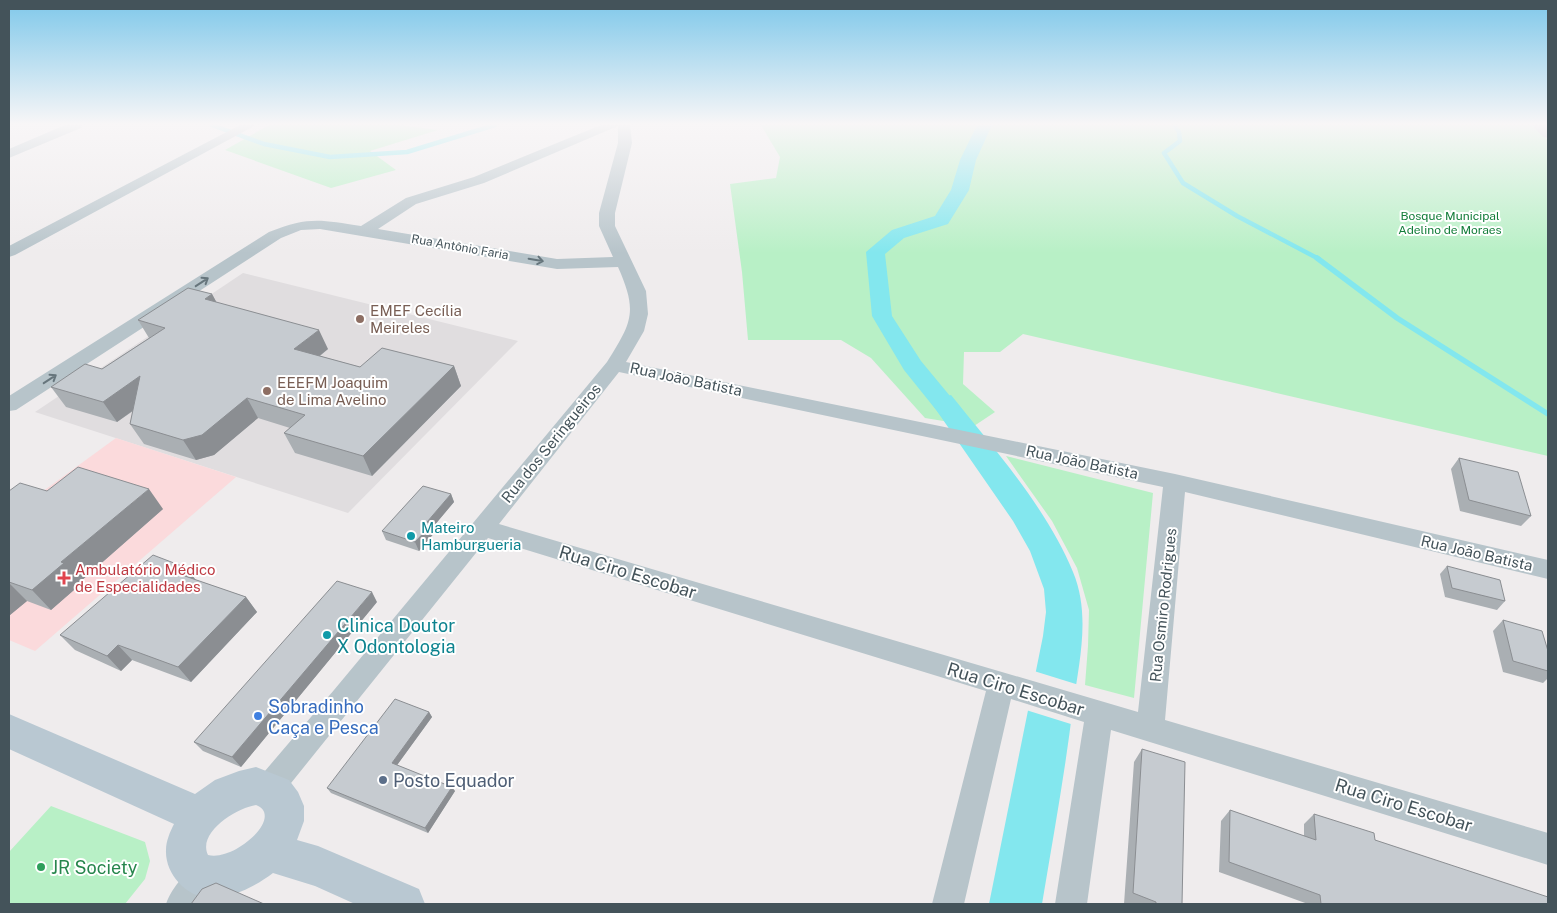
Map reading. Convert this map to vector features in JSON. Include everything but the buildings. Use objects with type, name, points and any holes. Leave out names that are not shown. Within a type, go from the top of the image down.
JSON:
[{"type":"street","points":[[9,252],[168,168]]},
{"type":"street","points":[[366,230],[411,201],[479,180],[509,168]]},
{"type":"street","name":"Rua dos Seringueiros","points":[[269,788],[307,745],[614,365],[635,331],[639,314],[637,291],[607,226],[607,213],[619,168]]},
{"type":"street","name":"Rua Antônio Faria","points":[[9,405],[275,235],[298,226],[320,224],[366,230],[557,264],[623,262]]},
{"type":"street","name":"Rua João Batista","points":[[614,365],[1175,482],[1548,569]]},
{"type":"street","name":"Rua Osmiro Rodrigues","points":[[1150,728],[1175,482]]},
{"type":"street","name":"Rua Ciro Escobar","points":[[483,528],[1548,849]]},
{"type":"street","points":[[948,904],[1012,688]]},
{"type":"street","points":[[1071,904],[1088,710]]},
{"type":"street","points":[[9,731],[201,816]]},
{"type":"street","points":[[256,786],[269,788],[279,796],[284,806],[285,820],[280,836],[269,851],[254,864],[237,874],[220,878],[193,890],[194,870],[187,860],[186,846],[191,830],[201,816],[227,794],[242,788],[256,786]]},
{"type":"street","points":[[269,851],[318,867],[404,904]]},
{"type":"shaded area","name":"EEEFM Joaquim de Lima Avelino","points":[[243,273],[518,341],[348,513],[35,412]]},
{"type":"shaded area","name":"Ambulatório Médico de Especialidades","points":[[116,438],[236,477],[35,651],[9,640],[9,516]]},
{"type":"green space","points":[[274,168],[393,168],[396,170],[331,188]]},
{"type":"green space","name":"Bosque Municipal Adelino de Moraes","points":[[778,168],[1548,168],[1548,456],[1023,334],[1000,352],[964,352],[963,384],[995,412],[974,426],[925,418],[871,358],[841,340],[748,340],[742,272],[730,184],[776,178]]},
{"type":"green space","points":[[1006,456],[1153,493],[1134,698],[1085,685],[1089,610],[1077,568],[1052,521]]},
{"type":"green space","points":[[51,806],[145,842],[150,861],[145,879],[125,904],[9,904],[9,852]]},
{"type":"water","points":[[951,395],[1034,502],[1062,549],[1078,588],[1081,605],[1082,639],[1063,781],[1042,904],[989,904],[1043,636],[1046,612],[1044,589],[1030,551],[1013,521],[930,401]]},
{"type":"pier","points":[[1034,671],[1079,685],[1074,725],[1026,710]]},
{"type":"waterway","points":[[962,425],[912,365],[882,316],[875,252],[898,234],[942,220],[960,190],[966,168]]},
{"type":"waterway","points":[[1173,168],[1183,183],[1237,216],[1319,259]]},
{"type":"waterway","points":[[1317,258],[1397,318],[1548,414]]},
{"type":"place","name":"EMEF Cecília Meireles","points":[[360,319]]},
{"type":"place","name":"EEEFM Joaquim de Lima Avelino","points":[[267,391]]},
{"type":"place","name":"Mateiro Hamburgueria","points":[[411,536]]},
{"type":"place","name":"Ambulatório Médico de Especialidades","points":[[64,578]]},
{"type":"place","name":"Clinica Doutor X Odontologia","points":[[327,635]]},
{"type":"place","name":"Sobradinho Caça e Pesca","points":[[258,716]]},
{"type":"place","name":"Posto Equador","points":[[383,780]]},
{"type":"place","name":"JR Society","points":[[41,867]]}]
